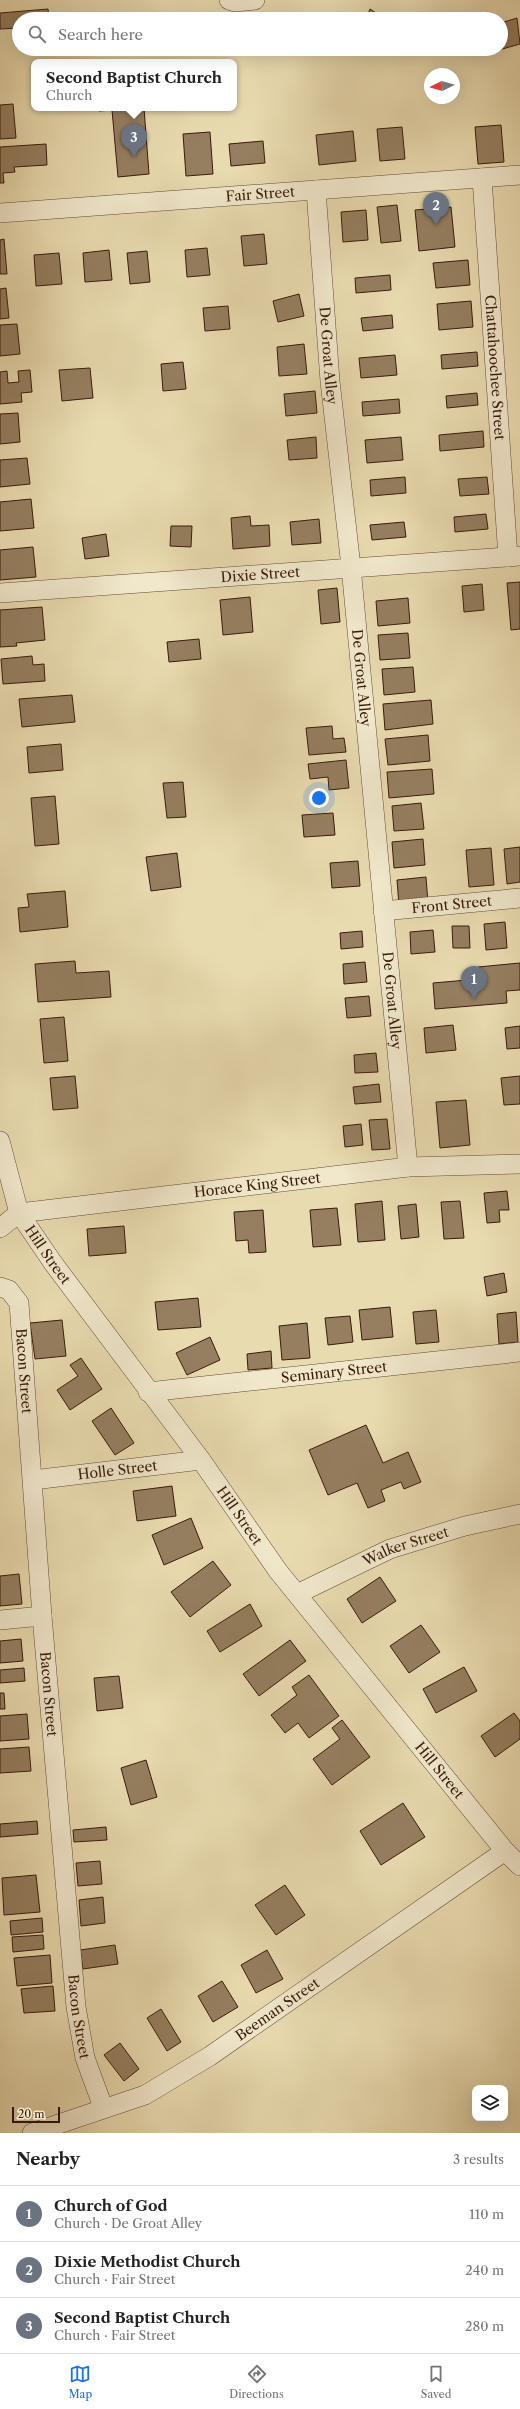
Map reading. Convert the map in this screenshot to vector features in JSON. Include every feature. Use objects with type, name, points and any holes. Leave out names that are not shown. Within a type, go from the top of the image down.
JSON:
[{"type":"street","points":[[229,0],[235,2],[255,0]]},
{"type":"street","name":"Fair Street","points":[[0,213],[520,175]]},
{"type":"street","name":"Chattahoochee Street","points":[[482,178],[514,556]]},
{"type":"street","name":"De Groat Alley","points":[[316,190],[330,381],[351,567],[408,1167]]},
{"type":"street","name":"Dixie Street","points":[[0,593],[514,556]]},
{"type":"street","name":"Front Street","points":[[383,911],[520,898]]},
{"type":"street","name":"Hill Street","points":[[0,1141],[19,1213],[53,1264],[148,1392],[201,1460],[278,1571],[506,1851],[520,1866]]},
{"type":"street","name":"Horace King Street","points":[[19,1213],[408,1167],[520,1164]]},
{"type":"street","points":[[0,1228],[19,1213]]},
{"type":"street","name":"Bacon Street","points":[[0,1287],[9,1290],[18,1303],[33,1480],[42,1616],[76,2007],[84,2058],[103,2108]]},
{"type":"street","name":"Seminary Street","points":[[148,1392],[520,1352]]},
{"type":"street","name":"Holle Street","points":[[33,1480],[201,1460]]},
{"type":"street","name":"Walker Street","points":[[297,1594],[390,1549],[465,1526],[520,1514]]},
{"type":"street","points":[[0,1620],[42,1616]]},
{"type":"street","name":"Beeman Street","points":[[32,2133],[145,2095],[210,2056],[506,1851]]},
{"type":"building","points":[[48,9],[48,12],[12,12]]},
{"type":"building","points":[[12,12],[12,28],[0,29],[0,13]]},
{"type":"building","points":[[517,18],[520,44],[508,47],[508,21]]},
{"type":"building","points":[[13,104],[16,138],[0,139],[0,105]]},
{"type":"building","points":[[112,111],[144,111],[149,174],[118,177]]},
{"type":"building","points":[[501,125],[504,162],[478,164],[475,127]]},
{"type":"building","points":[[402,127],[405,159],[380,161],[377,129]]},
{"type":"building","points":[[353,131],[356,161],[319,165],[316,135]]},
{"type":"building","points":[[210,132],[213,174],[186,176],[183,134]]},
{"type":"building","points":[[263,141],[265,163],[231,166],[229,144]]},
{"type":"building","points":[[46,144],[47,165],[14,167],[15,172],[3,173],[4,183],[0,183],[0,147]]},
{"type":"building","points":[[397,205],[401,241],[381,243],[377,207]]},
{"type":"building","points":[[451,207],[455,247],[419,251],[415,210]]},
{"type":"building","points":[[366,210],[368,240],[343,242],[341,212]]},
{"type":"building","points":[[264,234],[267,264],[244,266],[241,236]]},
{"type":"building","points":[[4,239],[7,274],[0,274],[0,240]]},
{"type":"building","points":[[207,248],[210,275],[187,277],[185,250]]},
{"type":"building","points":[[109,250],[112,280],[85,282],[83,253]]},
{"type":"building","points":[[147,251],[150,282],[130,284],[127,253]]},
{"type":"building","points":[[59,253],[62,284],[36,286],[34,255]]},
{"type":"building","points":[[468,260],[470,285],[436,288],[433,263]]},
{"type":"building","points":[[390,275],[391,290],[356,293],[355,278]]},
{"type":"building","points":[[6,288],[9,318],[0,319],[0,289]]},
{"type":"building","points":[[299,294],[304,316],[278,322],[273,301]]},
{"type":"building","points":[[471,301],[473,327],[439,330],[437,304]]},
{"type":"building","points":[[228,306],[230,329],[205,331],[203,308]]},
{"type":"building","points":[[392,315],[393,328],[363,331],[361,318]]},
{"type":"building","points":[[17,324],[20,354],[0,356],[0,325]]},
{"type":"building","points":[[304,344],[307,374],[279,376],[277,347]]},
{"type":"building","points":[[477,352],[478,366],[442,369],[441,355]]},
{"type":"building","points":[[395,355],[397,375],[361,378],[359,358]]},
{"type":"building","points":[[183,362],[186,389],[163,391],[161,364]]},
{"type":"building","points":[[90,368],[93,398],[62,401],[59,370]]},
{"type":"building","points":[[30,370],[32,392],[21,393],[22,402],[0,404],[0,372],[7,371],[8,383],[19,382],[18,371]]},
{"type":"building","points":[[315,391],[317,413],[286,416],[284,394]]},
{"type":"building","points":[[477,393],[478,405],[447,408],[446,396]]},
{"type":"building","points":[[399,399],[400,413],[363,416],[362,402]]},
{"type":"building","points":[[18,413],[20,442],[0,444],[0,414]]},
{"type":"building","points":[[483,431],[484,447],[440,451],[439,435]]},
{"type":"building","points":[[316,437],[317,458],[289,460],[287,440]]},
{"type":"building","points":[[401,437],[403,460],[367,463],[365,440]]},
{"type":"building","points":[[27,458],[30,484],[0,487],[0,460]]},
{"type":"building","points":[[405,477],[406,493],[371,496],[370,480]]},
{"type":"building","points":[[487,477],[489,494],[460,496],[458,479]]},
{"type":"building","points":[[31,499],[34,528],[0,531],[0,502]]},
{"type":"building","points":[[486,514],[488,529],[455,532],[454,517]]},
{"type":"building","points":[[250,516],[251,526],[269,525],[270,546],[233,549],[231,518]]},
{"type":"building","points":[[319,519],[321,543],[292,545],[290,522]]},
{"type":"building","points":[[404,522],[406,537],[372,540],[370,525]]},
{"type":"building","points":[[171,526],[192,526],[191,547],[170,546]]},
{"type":"building","points":[[106,534],[109,556],[85,559],[82,538]]},
{"type":"building","points":[[33,547],[36,577],[0,580],[0,550]]},
{"type":"building","points":[[520,582],[520,629],[511,630],[507,583]]},
{"type":"building","points":[[482,584],[484,610],[464,612],[462,586]]},
{"type":"building","points":[[337,588],[340,622],[321,624],[318,590]]},
{"type":"building","points":[[250,597],[253,632],[223,635],[220,600]]},
{"type":"building","points":[[408,598],[410,623],[378,626],[376,601]]},
{"type":"building","points":[[42,607],[45,640],[16,643],[17,646],[0,647],[0,610]]},
{"type":"building","points":[[408,633],[410,658],[380,660],[378,635]]},
{"type":"building","points":[[199,639],[201,659],[169,662],[167,642]]},
{"type":"building","points":[[32,656],[33,665],[44,664],[45,681],[3,684],[1,659]]},
{"type":"building","points":[[413,667],[415,692],[384,695],[382,669]]},
{"type":"building","points":[[72,695],[75,722],[22,727],[19,699]]},
{"type":"building","points":[[431,700],[433,724],[385,730],[383,704]]},
{"type":"building","points":[[332,726],[333,739],[344,738],[346,752],[309,755],[306,728]]},
{"type":"building","points":[[428,735],[430,761],[388,765],[385,739]]},
{"type":"building","points":[[61,744],[63,770],[29,773],[27,747]]},
{"type":"building","points":[[346,760],[349,788],[329,790],[328,777],[310,779],[308,764]]},
{"type":"building","points":[[432,769],[434,794],[389,798],[387,772]]},
{"type":"building","points":[[183,782],[186,817],[167,818],[163,783]]},
{"type":"building","points":[[55,796],[59,844],[35,846],[31,798]]},
{"type":"building","points":[[421,803],[424,829],[394,831],[392,806]]},
{"type":"building","points":[[333,813],[335,835],[304,837],[302,815]]},
{"type":"building","points":[[423,839],[425,865],[394,868],[392,842]]},
{"type":"building","points":[[520,847],[520,882],[507,884],[504,849]]},
{"type":"building","points":[[491,848],[494,885],[469,887],[466,850]]},
{"type":"building","points":[[177,853],[181,887],[151,891],[146,857]]},
{"type":"building","points":[[358,861],[360,886],[332,888],[330,863]]},
{"type":"building","points":[[426,877],[428,903],[399,905],[397,880]]},
{"type":"building","points":[[65,891],[68,927],[20,932],[18,908],[29,907],[27,894]]},
{"type":"building","points":[[505,922],[507,948],[486,950],[484,924]]},
{"type":"building","points":[[452,926],[469,926],[470,948],[453,948]]},
{"type":"building","points":[[433,930],[435,952],[411,954],[410,932]]},
{"type":"building","points":[[362,931],[363,947],[341,949],[340,933]]},
{"type":"building","points":[[75,961],[76,973],[109,971],[111,997],[38,1002],[35,964]]},
{"type":"building","points":[[365,962],[367,982],[344,984],[343,964]]},
{"type":"building","points":[[520,963],[520,990],[506,991],[507,1003],[435,1009],[433,983],[479,979],[478,967]]},
{"type":"building","points":[[369,996],[371,1016],[347,1018],[345,998]]},
{"type":"building","points":[[64,1017],[68,1061],[44,1063],[40,1019]]},
{"type":"building","points":[[453,1025],[456,1050],[426,1053],[424,1028]]},
{"type":"building","points":[[520,1026],[520,1048],[507,1049],[505,1028]]},
{"type":"building","points":[[376,1053],[378,1072],[355,1073],[354,1055]]},
{"type":"building","points":[[75,1076],[78,1108],[53,1110],[50,1078]]},
{"type":"building","points":[[520,1076],[520,1104],[504,1105],[501,1078]]},
{"type":"building","points":[[379,1084],[381,1102],[355,1104],[353,1087]]},
{"type":"building","points":[[466,1100],[470,1145],[440,1148],[436,1102]]},
{"type":"building","points":[[387,1119],[390,1149],[372,1150],[369,1120]]},
{"type":"building","points":[[361,1124],[363,1145],[345,1147],[343,1126]]},
{"type":"building","points":[[507,1191],[509,1210],[499,1210],[500,1222],[487,1223],[484,1193]]},
{"type":"building","points":[[382,1201],[385,1240],[358,1242],[355,1204]]},
{"type":"building","points":[[460,1201],[464,1238],[444,1239],[441,1202]]},
{"type":"building","points":[[416,1204],[419,1237],[401,1239],[398,1206]]},
{"type":"building","points":[[337,1208],[341,1245],[313,1247],[310,1210]]},
{"type":"building","points":[[263,1210],[266,1252],[249,1253],[248,1240],[236,1241],[234,1212]]},
{"type":"building","points":[[124,1226],[126,1253],[89,1256],[87,1229]]},
{"type":"building","points":[[504,1273],[507,1292],[487,1296],[484,1277]]},
{"type":"building","points":[[198,1298],[201,1327],[158,1330],[155,1302]]},
{"type":"building","points":[[390,1307],[393,1337],[362,1340],[359,1310]]},
{"type":"building","points":[[436,1310],[439,1342],[416,1344],[413,1312]]},
{"type":"building","points":[[516,1312],[518,1342],[499,1344],[497,1314]]},
{"type":"building","points":[[350,1316],[353,1342],[328,1345],[325,1318]]},
{"type":"building","points":[[62,1320],[66,1356],[35,1359],[30,1323]]},
{"type":"building","points":[[307,1323],[310,1358],[282,1360],[279,1326]]},
{"type":"building","points":[[210,1337],[220,1360],[187,1375],[176,1353]]},
{"type":"building","points":[[271,1351],[272,1368],[248,1370],[247,1354]]},
{"type":"building","points":[[81,1358],[102,1389],[70,1410],[57,1390],[78,1376],[70,1365]]},
{"type":"building","points":[[111,1408],[134,1443],[115,1455],[92,1421]]},
{"type":"building","points":[[366,1425],[383,1463],[408,1452],[421,1482],[404,1489],[401,1482],[381,1490],[385,1501],[368,1508],[357,1483],[328,1495],[309,1450]]},
{"type":"building","points":[[172,1486],[176,1516],[137,1521],[133,1491]]},
{"type":"building","points":[[191,1518],[203,1548],[164,1565],[152,1535]]},
{"type":"building","points":[[213,1561],[231,1585],[190,1617],[171,1592]]},
{"type":"building","points":[[19,1574],[22,1604],[0,1606],[0,1576]]},
{"type":"building","points":[[380,1577],[396,1601],[362,1623],[347,1599]]},
{"type":"building","points":[[250,1604],[262,1626],[220,1652],[207,1631]]},
{"type":"building","points":[[421,1625],[440,1652],[409,1673],[390,1646]]},
{"type":"building","points":[[21,1639],[23,1661],[0,1663],[0,1641]]},
{"type":"building","points":[[290,1640],[306,1661],[259,1696],[243,1674]]},
{"type":"building","points":[[464,1667],[477,1691],[436,1713],[423,1689]]},
{"type":"building","points":[[24,1668],[25,1681],[0,1683],[0,1670]]},
{"type":"building","points":[[309,1675],[339,1716],[309,1738],[298,1723],[285,1733],[271,1715],[297,1695],[292,1687]]},
{"type":"building","points":[[119,1676],[123,1708],[97,1711],[94,1678]]},
{"type":"building","points":[[0,1693],[4,1693],[5,1709],[0,1709]]},
{"type":"building","points":[[514,1713],[520,1721],[520,1739],[495,1757],[481,1736]]},
{"type":"building","points":[[27,1714],[29,1739],[0,1741],[0,1716]]},
{"type":"building","points":[[342,1720],[370,1757],[332,1785],[313,1759],[340,1739],[332,1728]]},
{"type":"building","points":[[29,1747],[31,1771],[0,1773],[0,1749]]},
{"type":"building","points":[[146,1760],[157,1797],[131,1805],[121,1768]]},
{"type":"building","points":[[403,1803],[425,1837],[381,1865],[360,1831]]},
{"type":"building","points":[[37,1821],[38,1834],[0,1837],[0,1824]]},
{"type":"building","points":[[106,1827],[107,1840],[74,1842],[73,1830]]},
{"type":"building","points":[[100,1861],[102,1884],[78,1886],[76,1863]]},
{"type":"building","points":[[36,1875],[40,1912],[4,1915],[2,1878]]},
{"type":"building","points":[[285,1885],[305,1915],[276,1935],[255,1905]]},
{"type":"building","points":[[103,1897],[105,1923],[81,1926],[79,1900]]},
{"type":"building","points":[[42,1918],[43,1932],[11,1935],[10,1921]]},
{"type":"building","points":[[43,1935],[44,1949],[13,1952],[12,1937]]},
{"type":"building","points":[[115,1945],[118,1964],[83,1969],[80,1950]]},
{"type":"building","points":[[267,1950],[283,1979],[256,1993],[241,1965]]},
{"type":"building","points":[[50,1955],[52,1983],[17,1986],[14,1958]]},
{"type":"building","points":[[222,1981],[238,2007],[213,2022],[198,1996]]},
{"type":"building","points":[[53,1986],[55,2011],[24,2013],[21,1989]]},
{"type":"building","points":[[161,2009],[181,2042],[167,2051],[147,2018]]},
{"type":"building","points":[[120,2043],[139,2069],[124,2081],[104,2055]]},
{"type":"place","name":"Second Baptist Church","points":[[134,157]]},
{"type":"place","name":"Dixie Methodist Church","points":[[436,225]]},
{"type":"place","name":"Church of God","points":[[474,999]]}]
